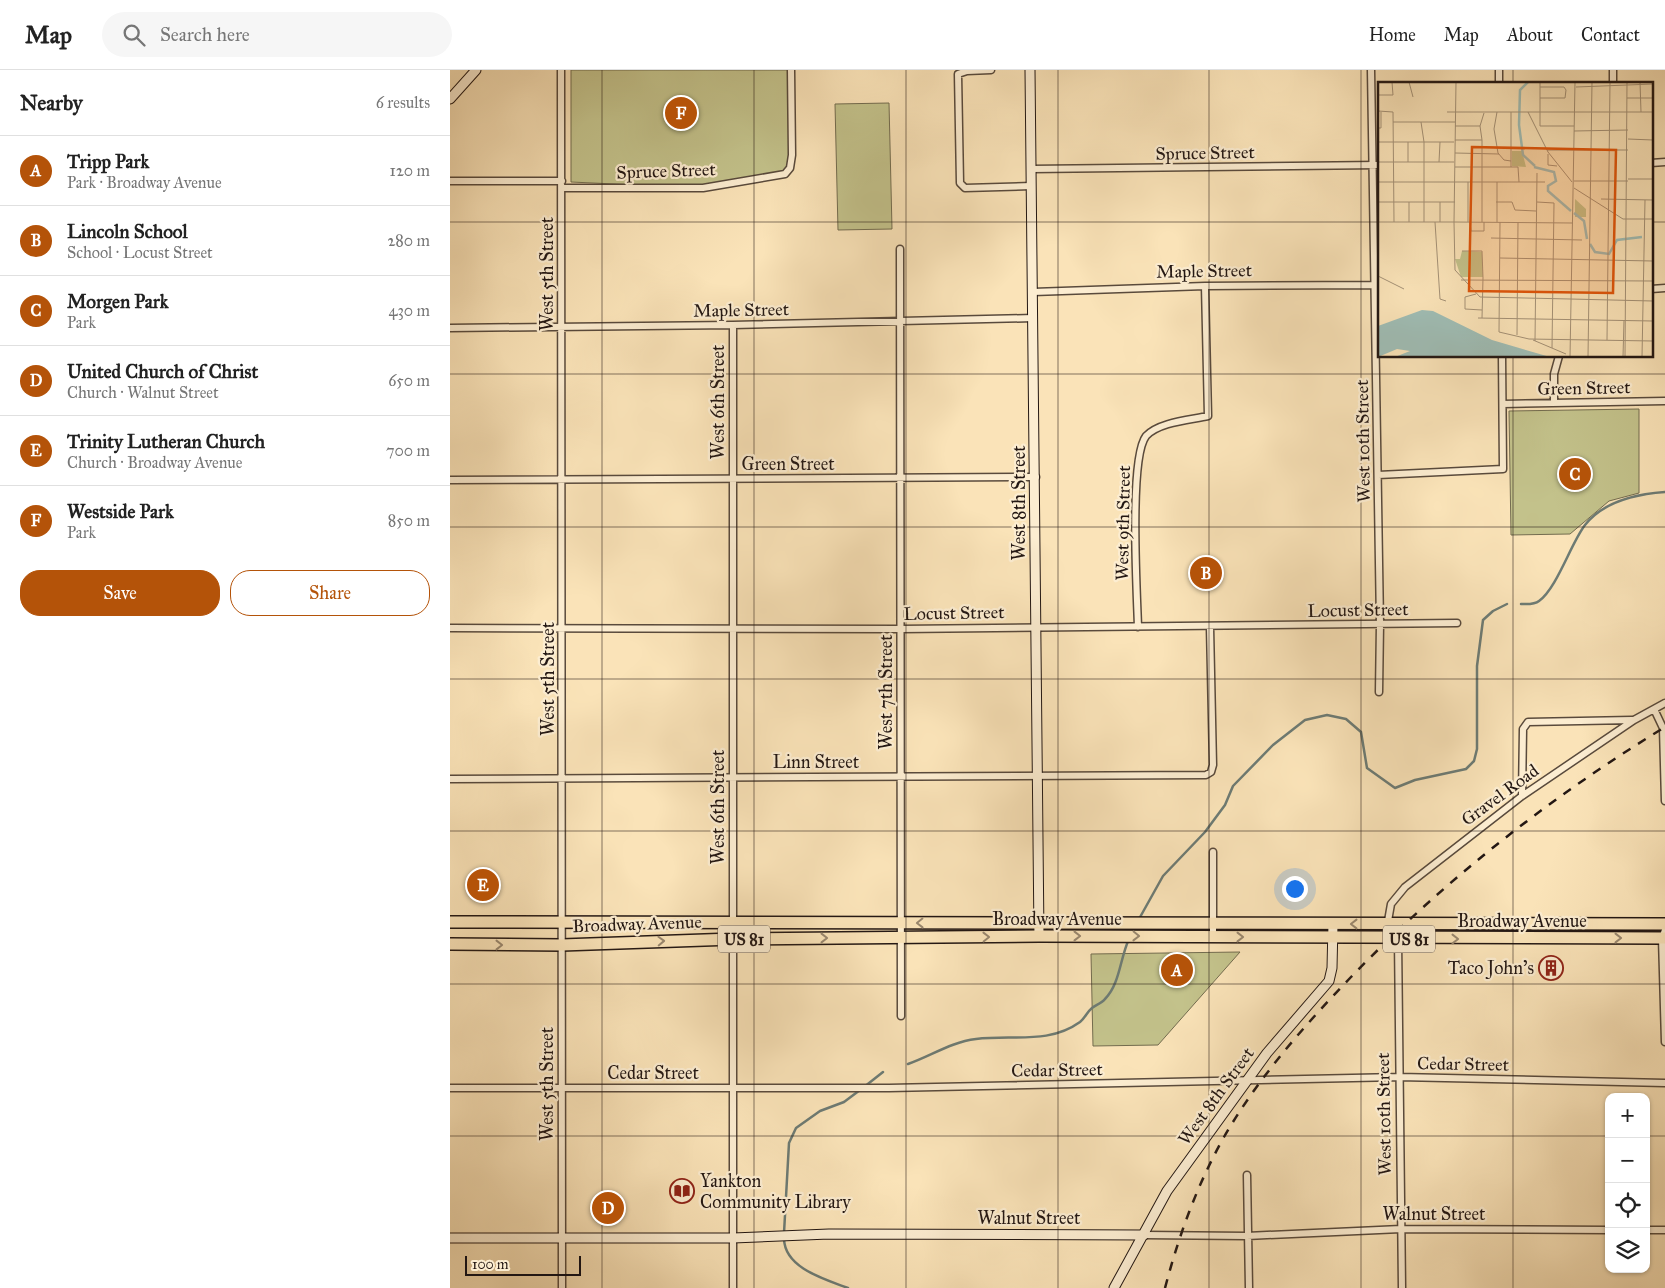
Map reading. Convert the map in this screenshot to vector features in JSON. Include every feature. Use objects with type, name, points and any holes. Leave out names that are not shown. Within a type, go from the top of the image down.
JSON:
[{"type":"highway","name":"Broadway Avenue","points":[[450,922],[562,924],[733,922],[1665,924]]},
{"type":"highway","name":"Broadway Avenue","points":[[450,944],[562,945],[733,939],[1039,936],[1398,939],[1664,935]]},
{"type":"street","points":[[450,99],[476,70]]},
{"type":"street","name":"West 5th Street","points":[[561,70],[563,629],[562,1288]]},
{"type":"street","name":"Spruce Street","points":[[450,181],[703,188],[784,174],[790,168],[792,155],[791,70]]},
{"type":"street","points":[[991,70],[967,71],[958,74],[960,183],[962,187],[1031,186]]},
{"type":"street","name":"West 8th Street","points":[[1030,70],[1036,477],[1039,936]]},
{"type":"street","name":"West 10th Street","points":[[1372,70],[1376,165],[1379,692]]},
{"type":"street","points":[[1652,163],[1665,162]]},
{"type":"street","name":"Spruce Street","points":[[1031,169],[1376,165]]},
{"type":"street","name":"West 7th Street","points":[[900,249],[901,1016]]},
{"type":"street","name":"Maple Street","points":[[1033,292],[1205,286],[1376,285]]},
{"type":"street","name":"West 9th Street","points":[[1138,627],[1136,476],[1140,448],[1147,436],[1164,426],[1208,416],[1205,286]]},
{"type":"street","points":[[1652,289],[1665,288]]},
{"type":"street","name":"Maple Street","points":[[450,328],[733,326],[1033,318]]},
{"type":"street","name":"West 6th Street","points":[[733,326],[733,1288]]},
{"type":"street","points":[[1378,475],[1503,469],[1502,358]]},
{"type":"street","points":[[1554,403],[1554,374],[1558,358]]},
{"type":"street","name":"Green Street","points":[[1503,404],[1665,401]]},
{"type":"street","name":"Green Street","points":[[450,480],[1036,477]]},
{"type":"street","name":"Locust Street","points":[[450,628],[900,629],[1457,623]]},
{"type":"street","name":"Linn Street","points":[[450,779],[1206,775],[1211,772],[1214,765],[1210,627]]},
{"type":"street","name":"Gravel Road","points":[[1385,938],[1391,904],[1405,887],[1522,796],[1634,720],[1665,703]]},
{"type":"street","points":[[1654,709],[1663,728],[1665,801]]},
{"type":"street","points":[[1522,796],[1523,729],[1528,722],[1634,720]]},
{"type":"street","points":[[1213,852],[1213,937]]},
{"type":"street","name":"West 8th Street","points":[[1114,1288],[1167,1191],[1245,1081],[1329,981],[1332,968],[1333,924]]},
{"type":"street","points":[[1664,935],[1665,1042]]},
{"type":"street","name":"West 10th Street","points":[[1398,939],[1402,1288]]},
{"type":"street","name":"Cedar Street","points":[[450,1088],[884,1088],[1399,1077],[1665,1083]]},
{"type":"street","points":[[1247,1175],[1249,1288]]},
{"type":"street","name":"Walnut Street","points":[[450,1238],[733,1238],[774,1235],[1247,1236],[1401,1230],[1605,1230]]},
{"type":"street","points":[[1650,1230],[1665,1230]]},
{"type":"shaded area","points":[[571,70],[791,70],[790,168],[778,176],[703,188],[571,182]]},
{"type":"shaded area","points":[[889,103],[892,229],[838,230],[835,104]]},
{"type":"shaded area","points":[[1639,409],[1639,493],[1609,501],[1570,534],[1511,535],[1509,411]]},
{"type":"shaded area","points":[[1240,952],[1158,1045],[1093,1046],[1091,954]]},
{"type":"waterway","points":[[1521,604],[1535,603],[1546,595],[1580,533],[1592,517],[1601,510],[1632,497],[1665,492]]},
{"type":"waterway","points":[[1139,919],[1163,876],[1205,832],[1225,805],[1233,786],[1273,745],[1305,720],[1327,715],[1346,719],[1361,732],[1367,768],[1395,788],[1415,780],[1466,769],[1474,761],[1477,749],[1477,666],[1483,620],[1493,611],[1507,604]]},
{"type":"waterway","points":[[908,1064],[950,1046],[976,1039],[1043,1036],[1068,1029],[1080,1022],[1090,1010],[1102,1002],[1110,993],[1117,978],[1129,939]]},
{"type":"waterway","points":[[864,1087],[883,1072]]},
{"type":"waterway","points":[[784,1233],[789,1143],[796,1128],[820,1111],[844,1102],[860,1090]]},
{"type":"waterway","points":[[784,1239],[786,1249],[798,1265],[817,1276],[848,1288]]},
{"type":"railway","points":[[1165,1288],[1176,1249],[1205,1173],[1214,1155],[1237,1115],[1267,1073],[1316,1014],[1387,941],[1461,874],[1580,782],[1665,727]]},
{"type":"place","name":"Westside Park","points":[[681,113]]},
{"type":"place","name":"Morgen Park","points":[[1575,474]]},
{"type":"place","name":"Lincoln School","points":[[1206,573]]},
{"type":"place","name":"Trinity Lutheran Church","points":[[483,885]]},
{"type":"place","name":"Taco John's","points":[[1551,968]]},
{"type":"place","name":"Tripp Park","points":[[1177,970]]},
{"type":"place","name":"Yankton Community Library","points":[[682,1191]]},
{"type":"place","name":"United Church of Christ","points":[[608,1208]]}]
